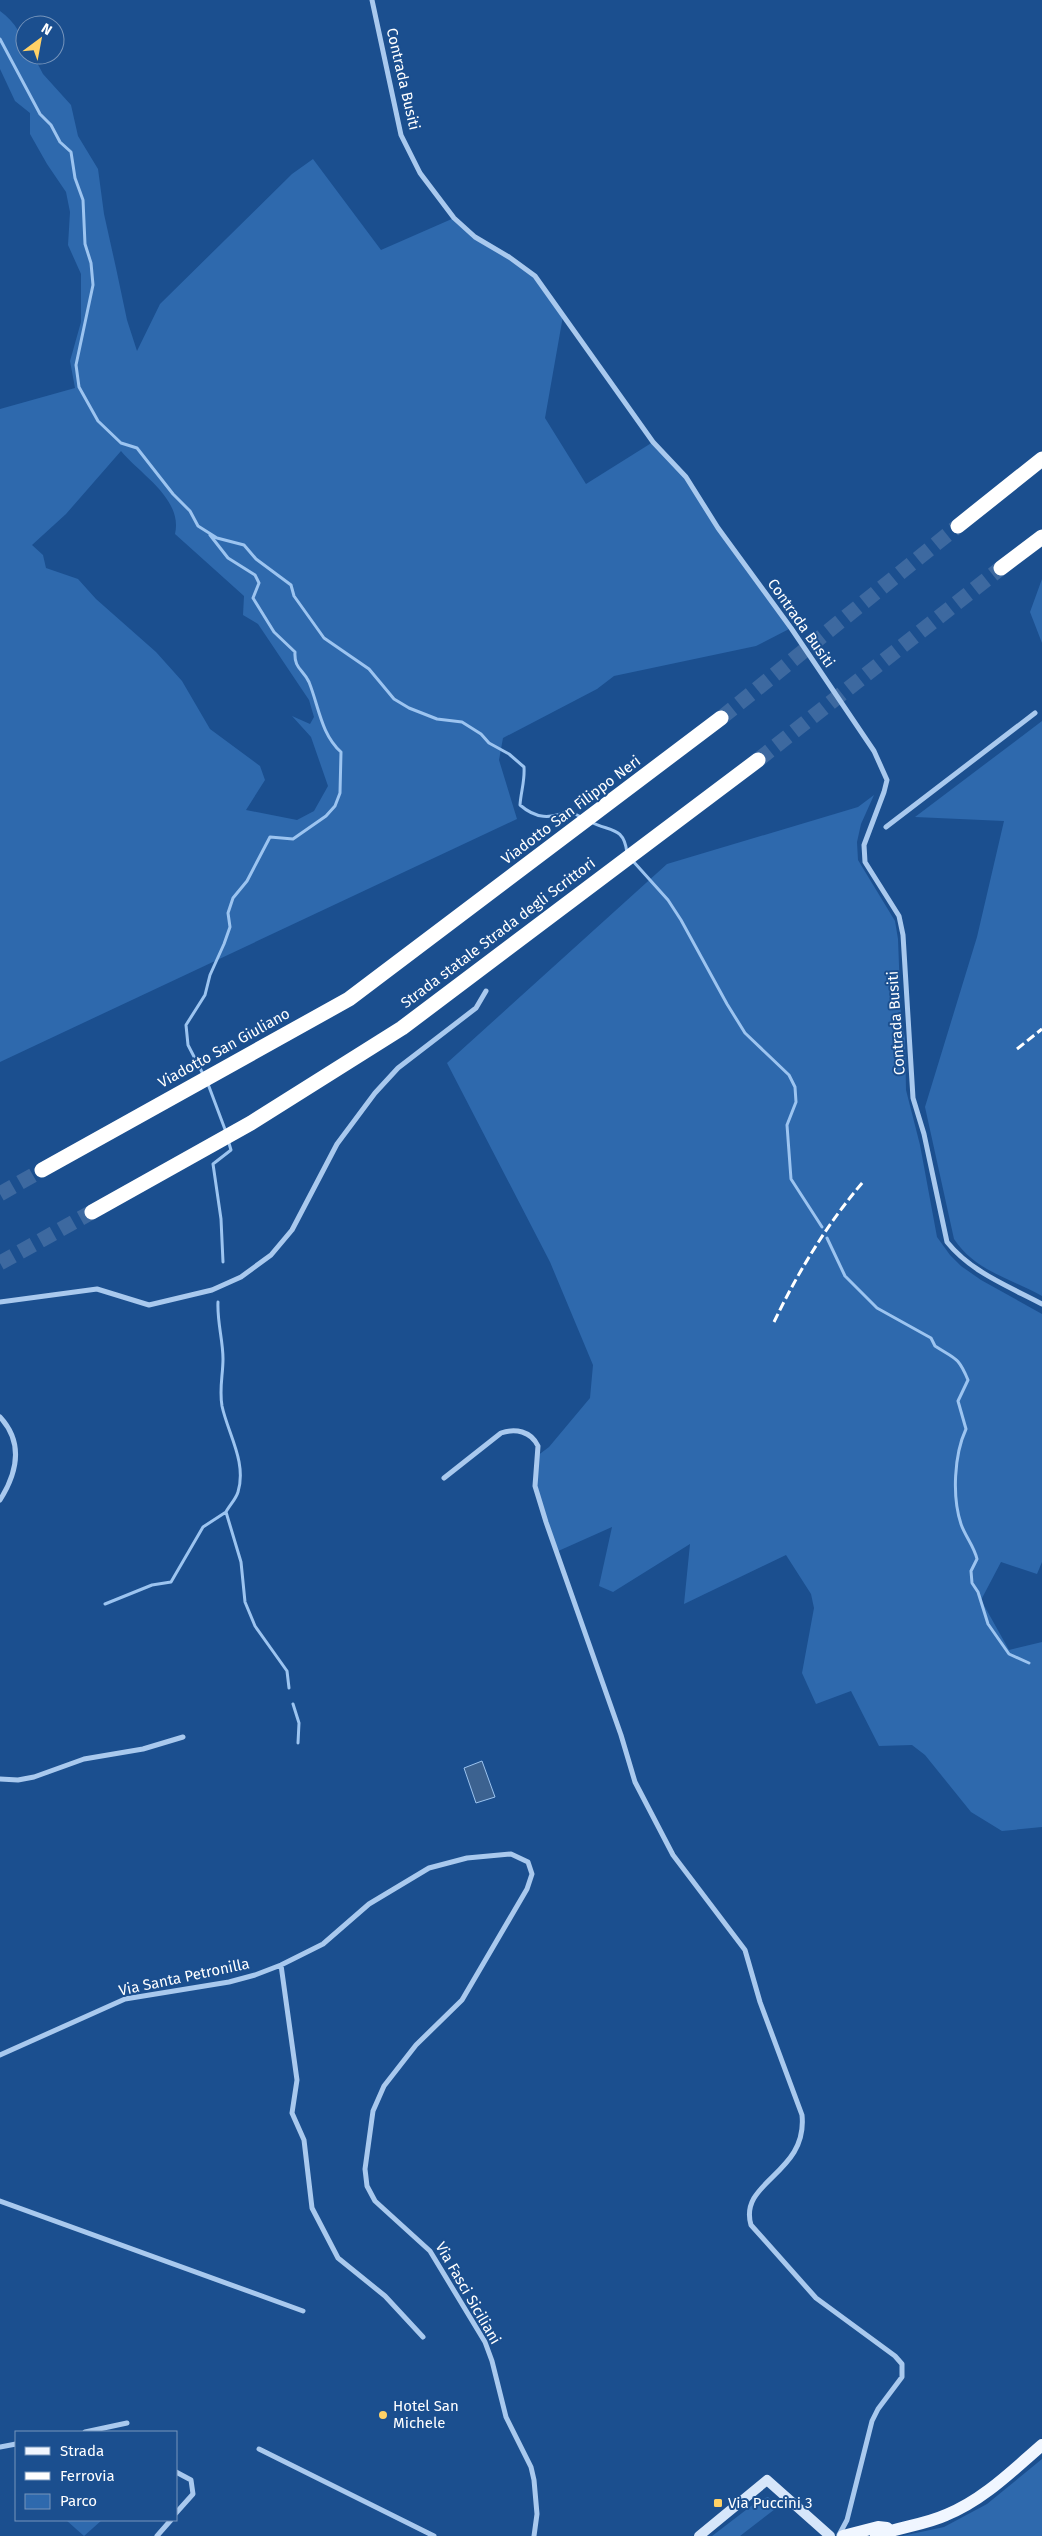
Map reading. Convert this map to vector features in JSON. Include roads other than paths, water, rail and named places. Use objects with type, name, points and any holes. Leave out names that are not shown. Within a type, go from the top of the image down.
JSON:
[{"type":"highway","points":[[958,526],[1042,459]]},
{"type":"highway","points":[[1001,568],[1040,538]]},
{"type":"highway","name":"Viadotto San Filippo Neri","points":[[348,999],[721,718]]},
{"type":"highway","name":"Strada statale Strada degli Scrittori","points":[[92,1212],[251,1123],[402,1028],[758,760]]},
{"type":"highway","name":"Viadotto San Giuliano","points":[[42,1170],[348,999]]},
{"type":"main road","points":[[876,2536],[895,2528],[943,2516],[961,2508],[992,2488],[1042,2445]]},
{"type":"main road","points":[[699,2536],[767,2480],[830,2536]]},
{"type":"main road","points":[[840,2536],[878,2527],[895,2528]]},
{"type":"street","name":"Contrada Busiti","points":[[372,0],[401,135],[420,173],[454,218],[475,237],[509,257],[535,276],[653,442],[686,477],[718,528],[791,628],[874,751],[887,780],[864,845],[865,862],[899,916],[903,935],[906,1014],[911,1037],[913,1098],[924,1134],[947,1242],[958,1256],[976,1270],[1042,1304]]},
{"type":"street","points":[[886,827],[1035,713]]},
{"type":"street","points":[[0,1302],[96,1289],[149,1305],[212,1290],[241,1277],[270,1255],[292,1230],[336,1144],[375,1093],[412,1057],[476,1008],[486,991]]},
{"type":"street","points":[[0,1417],[12,1435],[16,1452],[12,1479],[0,1500]]},
{"type":"street","points":[[444,1478],[501,1433],[508,1431],[522,1432],[536,1442],[538,1451],[535,1479],[543,1513],[621,1734],[634,1782],[673,1855],[745,1950],[760,2002],[802,2114],[800,2144],[787,2163],[754,2196],[748,2209],[751,2224],[756,2232],[816,2298],[895,2356],[902,2364],[902,2377],[878,2409],[872,2421],[847,2520],[840,2536]]},
{"type":"street","points":[[0,1779],[18,1780],[34,1777],[84,1758],[143,1749],[183,1737]]},
{"type":"street","name":"Via Santa Petronilla","points":[[0,2055],[125,1999],[256,1976],[323,1944],[369,1904],[429,1868],[467,1858],[511,1854],[528,1862]]},
{"type":"street","name":"Via Fasci Siciliani","points":[[528,1862],[532,1874],[528,1888],[462,2000],[416,2045],[400,2064],[378,2097],[370,2127],[365,2169],[367,2186],[375,2201],[430,2251],[485,2342],[492,2361],[506,2417],[531,2467],[537,2514],[534,2536]]},
{"type":"street","points":[[280,1965],[297,2080],[292,2113],[304,2140],[312,2208],[338,2258],[385,2296],[423,2336]]},
{"type":"street","points":[[0,2201],[303,2311]]},
{"type":"street","points":[[99,2431],[127,2423]]},
{"type":"street","points":[[0,2447],[15,2444]]},
{"type":"street","points":[[259,2449],[434,2536]]},
{"type":"street","points":[[178,2473],[191,2480],[193,2494],[178,2511]]},
{"type":"street","points":[[157,2536],[170,2521]]},
{"type":"waterway","points":[[0,39],[40,114],[51,125],[60,142],[71,152],[75,178],[83,200],[85,244],[91,263],[93,285],[76,365],[79,387],[98,421],[121,443],[137,448],[173,494],[190,511],[198,526],[217,538],[244,545],[256,559],[291,585],[294,596],[324,638],[369,669],[394,699],[409,708],[437,719],[462,722],[481,734],[489,743],[509,754],[524,767],[520,805],[526,810],[543,816],[569,811],[583,818]]},
{"type":"waterway","points":[[204,1076],[188,1045],[186,1025],[205,995],[210,975],[224,944],[230,927],[228,913],[233,898],[247,881],[270,837],[293,839],[326,816],[335,806],[340,793],[341,752],[334,745],[325,729],[309,682],[297,666],[295,652],[274,632],[253,598],[259,583],[255,575],[228,558],[210,535]]},
{"type":"waterway","points":[[591,822],[619,834],[623,838],[627,853]]},
{"type":"waterway","points":[[632,860],[668,900],[745,1033],[789,1075],[795,1087],[796,1102],[787,1125],[791,1179],[822,1227]]},
{"type":"waterway","points":[[208,1084],[226,1132]]},
{"type":"waterway","points":[[223,1262],[221,1219],[213,1164],[231,1150],[228,1140]]},
{"type":"waterway","points":[[827,1238],[845,1276],[877,1308],[931,1338],[935,1346],[955,1359],[965,1372],[968,1380],[958,1401],[966,1429],[959,1451],[955,1489],[961,1524],[977,1559],[971,1571],[972,1583],[978,1592],[988,1624],[1009,1654],[1029,1663]]},
{"type":"waterway","points":[[218,1302],[223,1352],[222,1406],[236,1448],[240,1470],[238,1492],[226,1512],[241,1562],[245,1602],[255,1626],[287,1671],[289,1688]]},
{"type":"waterway","points":[[105,1604],[152,1585],[171,1582],[203,1527],[226,1512]]},
{"type":"waterway","points":[[293,1704],[299,1723],[298,1743]]},
{"type":"tunnel","points":[[721,718],[958,526]]},
{"type":"tunnel","points":[[758,760],[1001,568]]},
{"type":"tunnel","points":[[0,1194],[42,1170]]},
{"type":"tunnel","points":[[0,1263],[92,1212]]},
{"type":"railway","points":[[1017,1049],[1042,1029]]},
{"type":"railway","points":[[774,1322],[814,1249],[837,1215],[863,1182]]},
{"type":"place","name":"Hotel San Michele","points":[[383,2415]]},
{"type":"place","name":"Via Puccini 3","points":[[718,2503]]}]
